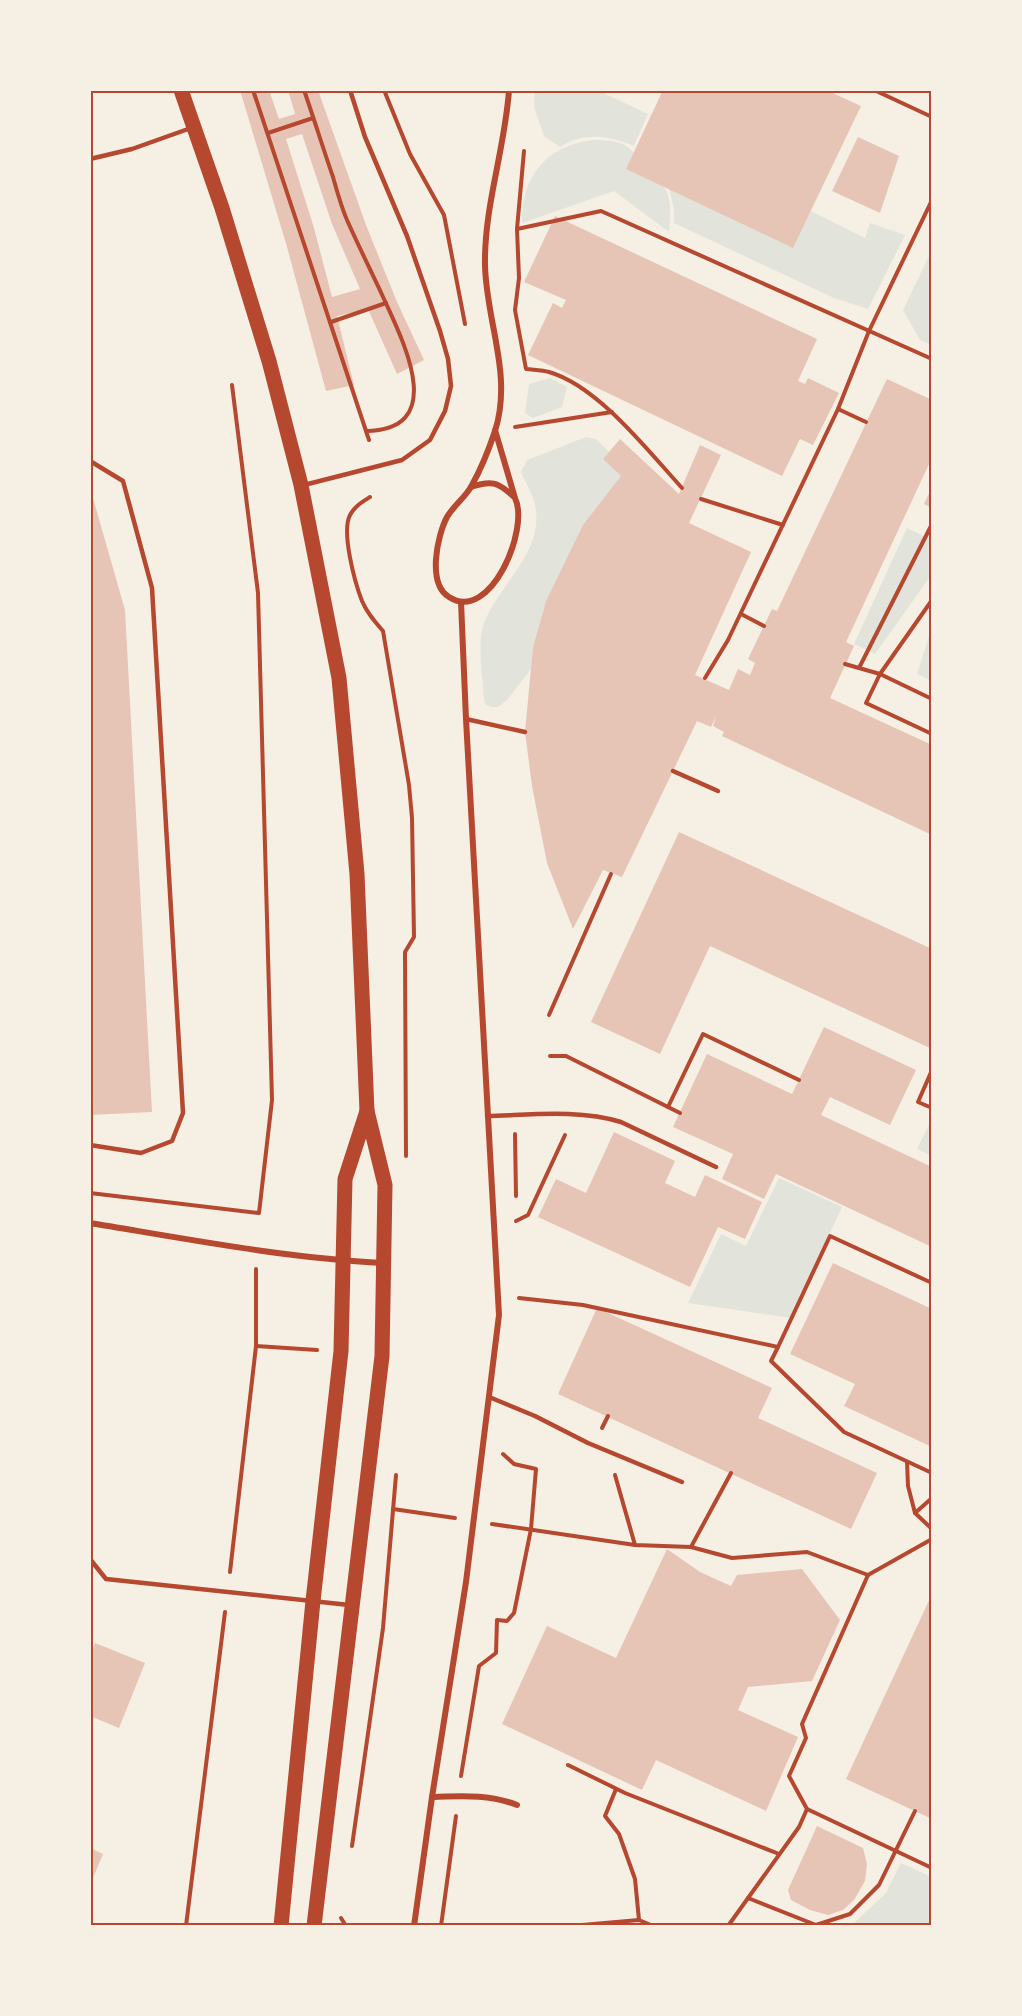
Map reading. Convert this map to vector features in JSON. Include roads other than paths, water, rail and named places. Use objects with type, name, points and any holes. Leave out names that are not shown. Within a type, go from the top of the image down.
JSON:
[{"type":"main road","points":[[181,90],[222,208],[269,361],[301,485],[339,678],[357,874],[367,1111],[385,1185],[382,1356],[314,1926]]},
{"type":"main road","points":[[281,1926],[313,1601],[341,1351],[345,1179],[367,1111]]},
{"type":"street","points":[[471,488],[495,430],[502,385],[485,265],[489,214],[507,121],[509,90]]},
{"type":"street","points":[[495,430],[514,498]]},
{"type":"street","points":[[484,482],[504,487],[519,507],[519,524],[508,559],[489,589],[475,600],[461,602],[449,598],[441,590],[436,575],[436,556],[440,535],[447,518],[457,502],[471,488],[484,482]]},
{"type":"street","points":[[414,1926],[466,1582],[499,1315],[461,602]]},
{"type":"street","points":[[90,1224],[256,1250],[344,1261],[384,1263]]},
{"type":"street","points":[[432,1797],[500,1798],[517,1805]]},
{"type":"lane","points":[[301,485],[402,460],[430,440],[445,411],[451,386],[448,359],[440,332],[407,236],[365,137],[350,90]]},
{"type":"lane","points":[[90,159],[132,149],[194,127]]},
{"type":"lane","points":[[90,461],[123,481],[152,588],[183,1113],[171,1141],[141,1153],[90,1145]]},
{"type":"lane","points":[[466,718],[525,732]]},
{"type":"lane","points":[[673,771],[718,791]]},
{"type":"lane","points":[[487,1116],[570,1115],[609,1118],[716,1167]]},
{"type":"lane","points":[[489,1397],[535,1416],[588,1443],[682,1482]]},
{"type":"lane","points":[[90,1559],[106,1580],[353,1605]]}]
